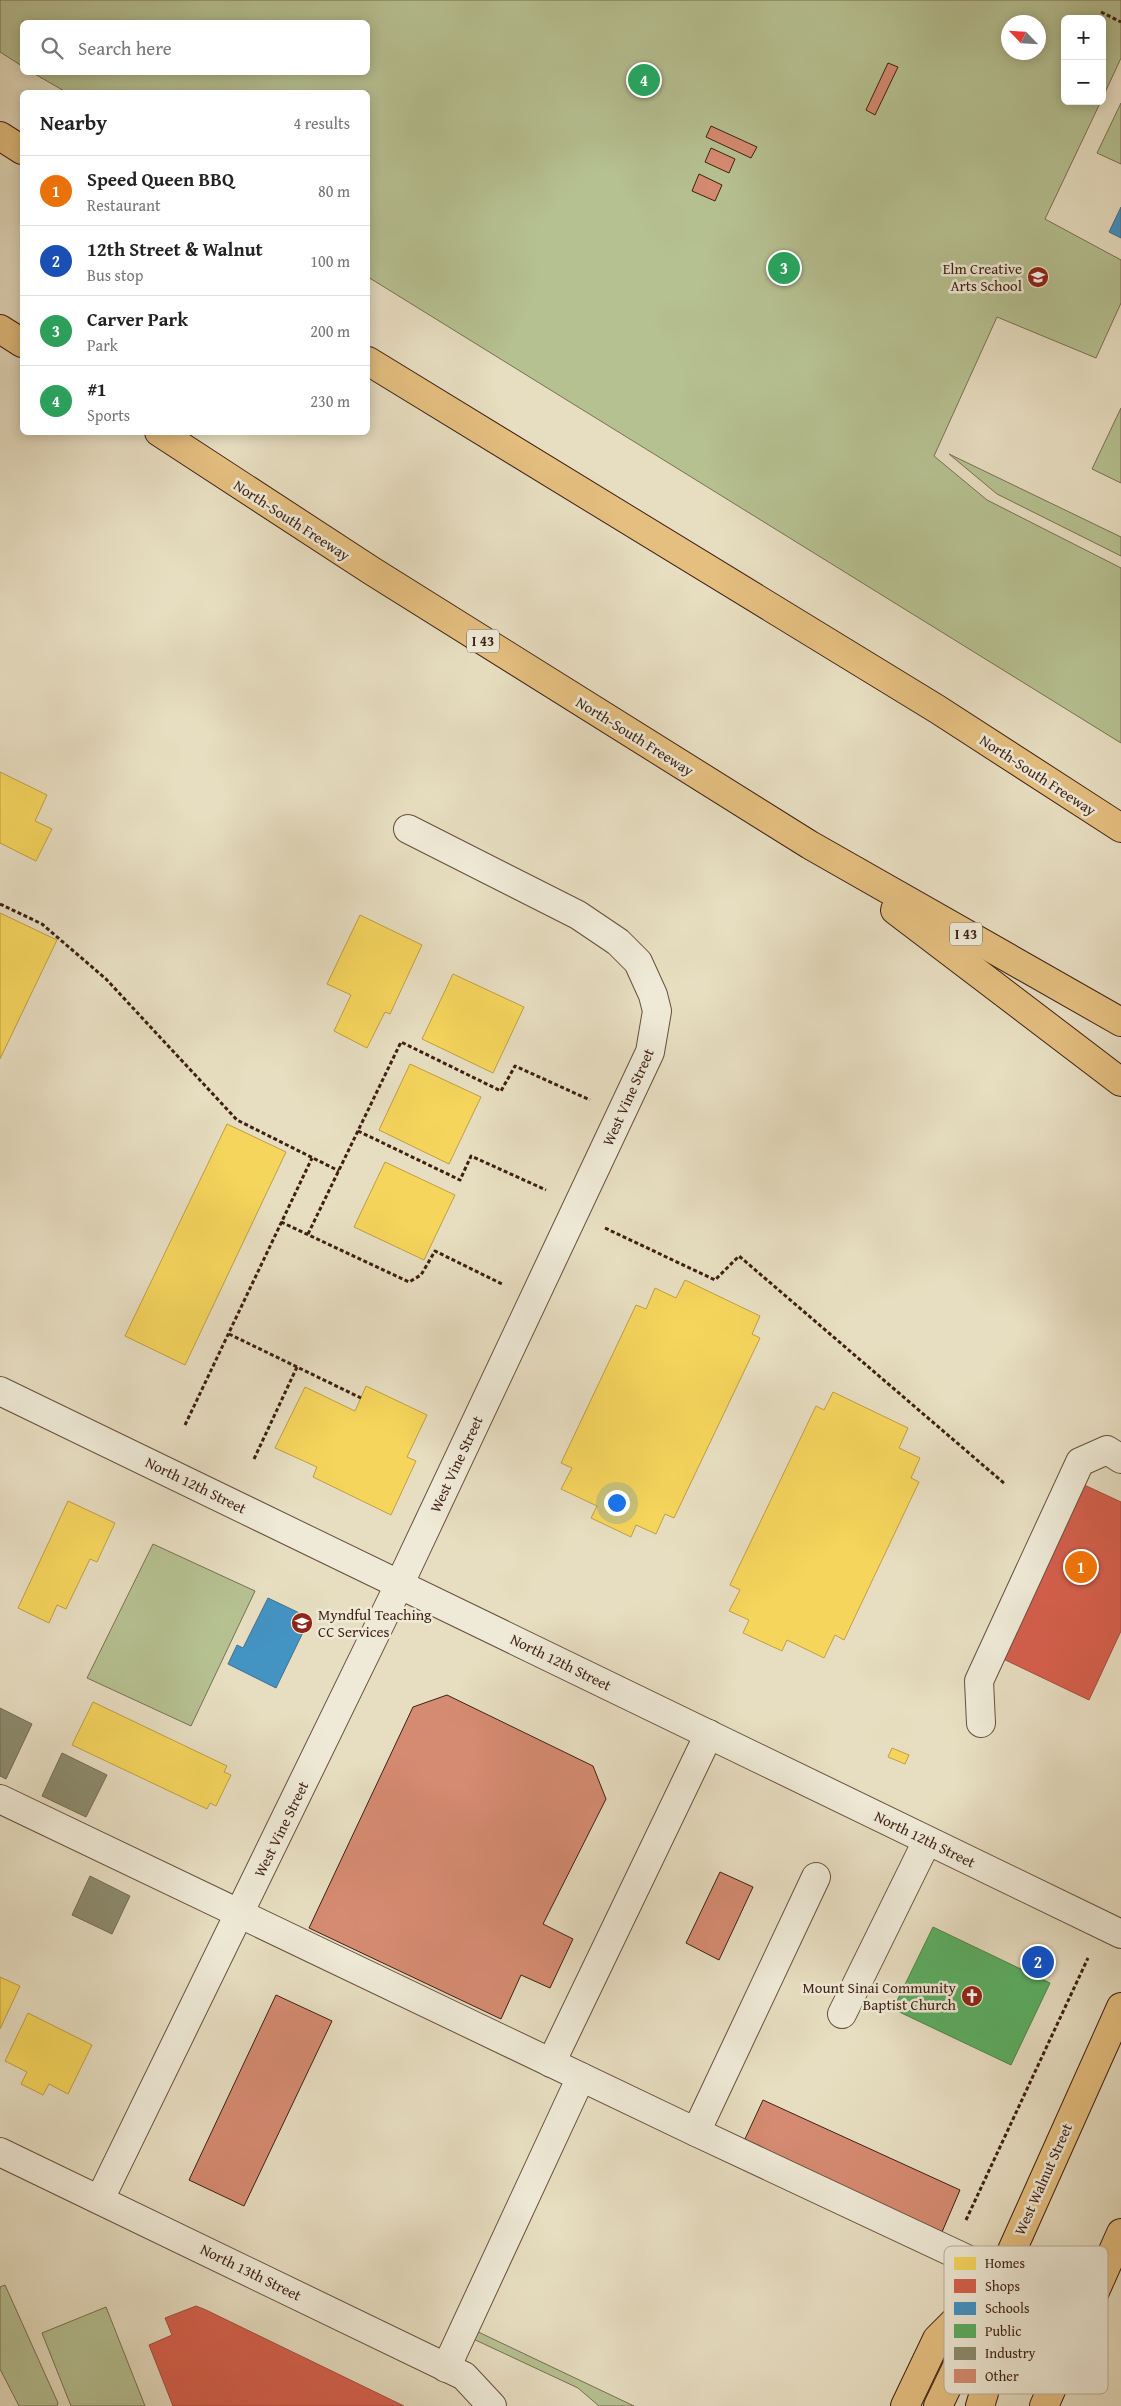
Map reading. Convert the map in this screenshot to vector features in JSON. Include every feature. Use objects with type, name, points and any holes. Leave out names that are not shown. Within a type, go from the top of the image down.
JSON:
[{"type":"main road","points":[[0,136],[20,149]]},
{"type":"main road","points":[[0,329],[20,343]]},
{"type":"main road","name":"North-South Freeway","points":[[370,362],[937,709],[1121,828]]},
{"type":"main road","name":"North-South Freeway","points":[[164,435],[372,571],[810,845],[1121,1022]]},
{"type":"main road","points":[[937,709],[1121,810]]},
{"type":"main road","points":[[810,845],[1121,1082]]},
{"type":"main road","name":"West Walnut Street","points":[[1014,2246],[1121,2006]]},
{"type":"main road","points":[[1108,2262],[1121,2233]]},
{"type":"main road","points":[[905,2406],[936,2339],[944,2331]]},
{"type":"main road","name":"West Walnut Street","points":[[938,2406],[944,2394]]},
{"type":"main road","points":[[1044,2406],[1049,2394]]},
{"type":"main road","points":[[1062,2394],[1067,2406]]},
{"type":"street","name":"West Vine Street","points":[[100,2198],[400,1583],[650,1052],[657,1011],[638,962],[618,942],[578,915],[408,829]]},
{"type":"street","name":"North 12th Street","points":[[0,1391],[400,1583],[1121,1934]]},
{"type":"street","points":[[981,1723],[979,1681],[1080,1462],[1107,1450],[1121,1459]]},
{"type":"street","points":[[551,2063],[709,1734]]},
{"type":"street","points":[[0,1799],[944,2249]]},
{"type":"street","points":[[842,2014],[927,1841]]},
{"type":"street","points":[[696,2132],[816,1877]]},
{"type":"street","points":[[446,2368],[581,2077]]},
{"type":"street","name":"North 13th Street","points":[[0,2152],[100,2198],[464,2376],[492,2406]]},
{"type":"path","points":[[1101,12],[1121,22]]},
{"type":"path","points":[[0,904],[42,924],[106,978],[237,1120],[339,1171]]},
{"type":"path","points":[[308,1234],[400,1042],[501,1091],[515,1066],[594,1102]]},
{"type":"path","points":[[358,1131],[460,1180],[471,1156],[550,1192]]},
{"type":"path","points":[[185,1425],[312,1158]]},
{"type":"path","points":[[281,1222],[409,1282],[421,1275],[434,1251],[506,1286]]},
{"type":"path","points":[[598,1224],[715,1280],[739,1256],[1005,1484]]},
{"type":"path","points":[[229,1334],[361,1398]]},
{"type":"path","points":[[254,1459],[297,1366]]},
{"type":"path","points":[[954,2246],[1081,1972]]},
{"type":"green space","points":[[0,0],[1121,0],[1121,58],[1106,90],[1106,15],[1061,15],[1061,105],[1099,105],[1045,219],[1121,260],[1121,303],[1096,358],[997,317],[934,456],[987,500],[1121,568],[1121,743],[370,278],[370,90],[63,90],[36,75],[370,75],[370,20],[20,20],[20,65],[0,52]]},
{"type":"green space","points":[[1121,103],[1121,164],[1097,153]]},
{"type":"green space","points":[[1121,408],[1121,483],[1092,469]]},
{"type":"green space","points":[[949,454],[1121,537],[1121,556],[997,494]]},
{"type":"green space","points":[[153,1544],[255,1591],[191,1726],[87,1678]]},
{"type":"green space","points":[[5,2285],[58,2403],[57,2406],[19,2406],[0,2369],[0,2287]]},
{"type":"green space","points":[[106,2307],[145,2406],[71,2406],[42,2333]]},
{"type":"green space","points":[[472,2329],[634,2406],[599,2406],[578,2388],[469,2337]]},
{"type":"building: Homes","points":[[0,772],[47,795],[35,821],[52,829],[36,861],[0,843]]},
{"type":"building: Homes","points":[[0,913],[57,940],[0,1059]]},
{"type":"building: Homes","points":[[360,915],[422,945],[390,1014],[385,1012],[367,1048],[334,1031],[351,995],[327,984]]},
{"type":"building: Homes","points":[[453,974],[524,1007],[493,1073],[422,1039]]},
{"type":"building: Homes","points":[[410,1064],[481,1097],[449,1164],[379,1130]]},
{"type":"building: Homes","points":[[227,1124],[286,1152],[185,1365],[125,1336]]},
{"type":"building: Homes","points":[[385,1162],[455,1195],[424,1260],[354,1227]]},
{"type":"building: Homes","points":[[685,1280],[760,1316],[752,1334],[760,1338],[674,1518],[665,1514],[656,1534],[636,1525],[631,1537],[591,1518],[597,1506],[561,1489],[572,1468],[561,1463],[636,1305],[646,1309],[655,1288],[676,1298]]},
{"type":"building: Homes","points":[[366,1386],[427,1415],[407,1457],[416,1461],[391,1515],[313,1477],[317,1467],[275,1448],[305,1387],[355,1411]]},
{"type":"building: Homes","points":[[833,1392],[908,1428],[899,1448],[920,1458],[911,1478],[919,1482],[844,1640],[835,1635],[824,1658],[787,1640],[782,1651],[743,1633],[749,1620],[729,1611],[740,1590],[730,1585],[816,1406],[824,1410]]},
{"type":"building: Homes","points":[[68,1501],[115,1523],[97,1562],[90,1559],[66,1609],[57,1605],[49,1623],[18,1608]]},
{"type":"building: Homes","points":[[93,1702],[227,1766],[224,1772],[231,1775],[216,1806],[210,1803],[207,1809],[72,1745]]},
{"type":"building: Homes","points":[[892,1748],[909,1755],[905,1764],[888,1757]]},
{"type":"building: Homes","points":[[0,1977],[20,1986],[0,2029]]},
{"type":"building: Homes","points":[[28,2013],[92,2045],[68,2094],[49,2084],[43,2095],[21,2084],[27,2072],[5,2061]]},
{"type":"building: Shops","points":[[1080,1483],[1121,1502],[1121,1631],[1089,1700],[997,1656]]},
{"type":"building: Shops","points":[[196,2306],[404,2406],[173,2406],[149,2345],[172,2335],[165,2318]]},
{"type":"building: Schools","points":[[1121,207],[1121,238],[1109,232]]},
{"type":"building: Schools","points":[[268,1598],[310,1618],[276,1688],[228,1664],[237,1645],[243,1648]]},
{"type":"building: Public","name":"Mount Sinai Community Baptist Church","points":[[933,1927],[1050,1983],[1011,2065],[893,2009]]},
{"type":"building: Industry","points":[[0,1708],[32,1724],[6,1779],[0,1776]]},
{"type":"building: Industry","points":[[62,1753],[107,1775],[86,1817],[42,1796]]},
{"type":"building: Industry","points":[[90,1876],[130,1896],[112,1934],[72,1915]]},
{"type":"building: Other","points":[[888,63],[898,67],[875,115],[866,110]]},
{"type":"building: Other","points":[[711,126],[757,147],[751,158],[706,137]]},
{"type":"building: Other","points":[[711,148],[735,159],[729,173],[705,162]]},
{"type":"building: Other","points":[[699,174],[722,185],[715,201],[692,191]]},
{"type":"building: Other","points":[[447,1695],[593,1766],[606,1799],[543,1924],[573,1939],[550,1988],[521,1975],[501,2019],[309,1928],[413,1707]]},
{"type":"building: Other","points":[[720,1872],[753,1887],[719,1960],[686,1943]]},
{"type":"building: Other","points":[[276,1995],[332,2021],[244,2206],[189,2180]]},
{"type":"building: Other","points":[[763,2100],[960,2190],[942,2232],[744,2141]]},
{"type":"place","name":"#1","points":[[644,80]]},
{"type":"place","name":"Carver Park","points":[[784,268]]},
{"type":"place","name":"Elm Creative Arts School","points":[[1038,277]]},
{"type":"place","name":"Speed Queen BBQ","points":[[1081,1567]]},
{"type":"place","name":"Myndful Teaching CC Services","points":[[302,1623]]},
{"type":"place","name":"12th Street & Walnut","points":[[1038,1962]]},
{"type":"place","name":"Mount Sinai Community Baptist Church","points":[[972,1996]]}]
